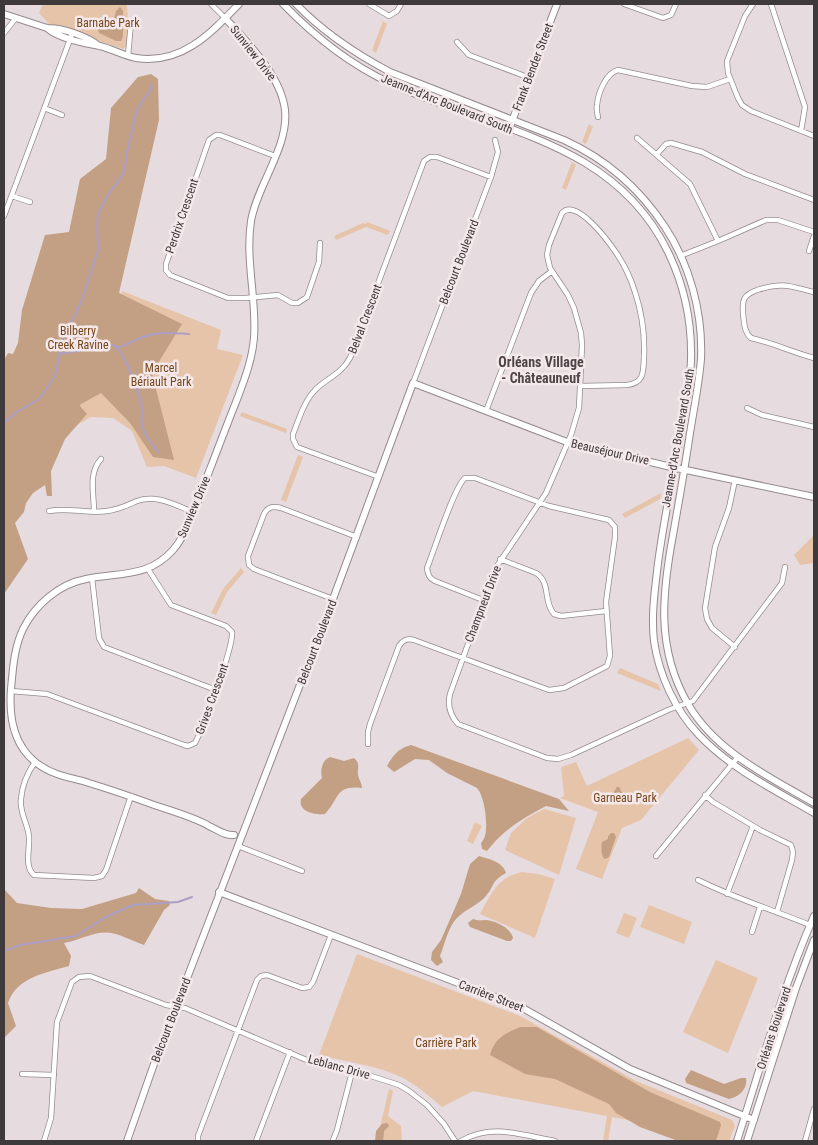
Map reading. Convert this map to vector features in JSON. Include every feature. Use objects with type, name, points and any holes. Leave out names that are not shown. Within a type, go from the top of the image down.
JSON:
[{"type":"street","points":[[212,4],[225,18]]},
{"type":"street","points":[[4,14],[94,42],[128,56],[160,59],[183,52],[197,44],[239,4]]},
{"type":"street","name":"Jeanne-d'Arc Boulevard South","points":[[283,4],[324,42],[354,64],[374,75],[409,91],[572,154],[603,174],[625,193],[656,231],[678,275],[685,300],[691,349],[688,387],[660,549],[653,616],[654,642],[661,668],[678,707],[697,733],[732,764],[814,813]]},
{"type":"street","name":"Jeanne-d'Arc Boulevard South","points":[[296,4],[336,38],[376,64],[409,80],[574,144],[598,158],[636,190],[669,232],[689,278],[696,302],[701,345],[698,384],[670,551],[663,615],[664,632],[671,666],[687,703],[702,724],[738,757],[814,803]]},
{"type":"street","points":[[369,4],[389,16],[397,11],[401,4]]},
{"type":"street","name":"Frank Bender Street","points":[[509,129],[557,4]]},
{"type":"street","points":[[624,4],[663,18],[671,15],[676,4]]},
{"type":"street","points":[[753,4],[745,16],[727,61],[726,68],[738,98],[746,108],[756,114],[814,136]]},
{"type":"street","points":[[771,4],[805,107],[801,131]]},
{"type":"street","points":[[4,30],[16,18]]},
{"type":"street","name":"Sunview Drive","points":[[225,18],[267,68],[278,88],[285,111],[282,138],[251,222],[250,238],[255,334],[251,362],[193,512],[185,531],[174,548],[165,557],[148,568],[129,575],[92,578],[75,582],[60,590],[40,606],[28,620],[15,651],[10,712],[14,731],[23,748],[35,762],[57,774],[131,796],[210,826],[229,836],[237,837]]},
{"type":"street","points":[[128,56],[131,22]]},
{"type":"street","points":[[4,216],[72,36]]},
{"type":"street","points":[[458,42],[469,55],[530,78]]},
{"type":"street","points":[[598,117],[596,104],[606,78],[613,71],[618,70],[692,86],[707,86],[730,79]]},
{"type":"street","points":[[44,108],[62,115]]},
{"type":"street","name":"Perdrix Crescent","points":[[253,297],[228,298],[170,275],[165,267],[188,195],[209,140],[220,135],[275,156]]},
{"type":"street","points":[[637,138],[690,184],[718,241]]},
{"type":"street","name":"Belcourt Boulevard","points":[[128,1141],[154,1064],[238,846],[237,837],[333,599],[491,177],[498,152],[495,140]]},
{"type":"street","points":[[656,154],[666,144],[671,143],[702,152],[745,174],[814,200]]},
{"type":"street","name":"Belval Crescent","points":[[379,477],[297,447],[293,434],[306,402],[317,388],[342,370],[350,358],[424,161],[430,157],[437,157],[491,177]]},
{"type":"street","points":[[12,196],[30,202]]},
{"type":"street","name":"Champneuf Drive","points":[[581,386],[627,385],[638,382],[643,375],[644,331],[636,293],[617,254],[594,226],[577,211],[570,208],[562,213],[548,250],[548,262],[568,295],[578,321],[582,345],[579,408],[551,483],[540,503],[500,559],[490,578],[448,701],[450,713],[454,719],[464,727],[547,758],[558,759],[571,756],[687,703],[697,698],[782,583],[785,567]]},
{"type":"street","points":[[680,256],[766,220],[778,220],[814,232]]},
{"type":"street","points":[[809,251],[814,236]]},
{"type":"street","points":[[253,297],[278,295],[295,303],[304,300],[319,262],[320,243]]},
{"type":"street","points":[[486,411],[531,293],[539,280],[552,271]]},
{"type":"street","points":[[814,292],[782,284],[774,285],[749,293],[743,298],[742,304],[745,330],[751,338],[765,340],[792,352],[814,358]]},
{"type":"street","name":"Beauséjour Drive","points":[[413,383],[567,442],[814,497]]},
{"type":"street","points":[[747,408],[762,415],[814,427]]},
{"type":"street","points":[[94,511],[93,473],[96,464],[101,459]]},
{"type":"street","points":[[368,744],[370,724],[402,641],[414,640],[544,689],[559,690],[607,666],[610,656],[606,611],[615,527],[608,520],[540,503],[475,478],[465,478],[460,484],[428,572],[429,577],[435,581],[483,600]]},
{"type":"street","points":[[735,480],[730,508],[716,541],[705,608],[707,619],[712,628],[735,647]]},
{"type":"street","points":[[49,512],[61,509],[110,511],[151,498],[160,499],[193,512]]},
{"type":"street","points":[[333,599],[254,569],[249,565],[248,556],[266,511],[271,507],[281,508],[356,537]]},
{"type":"street","points":[[500,559],[541,576],[545,584],[548,606],[554,614],[561,616],[606,611]]},
{"type":"street","name":"Grives Crescent","points":[[11,691],[47,694],[192,746],[216,690],[232,639],[232,632],[226,626],[171,605],[148,568]]},
{"type":"street","points":[[92,578],[99,638],[104,647],[216,690]]},
{"type":"street","points":[[656,856],[738,757]]},
{"type":"street","points":[[35,762],[30,769],[23,788],[20,804],[28,830],[28,866],[34,875],[94,878],[102,876],[106,870],[131,796]]},
{"type":"street","points":[[705,795],[752,826],[788,842],[793,849],[792,860],[778,912]]},
{"type":"street","points":[[727,894],[752,826]]},
{"type":"street","points":[[238,846],[302,870]]},
{"type":"street","points":[[698,880],[727,894],[810,925]]},
{"type":"street","name":"Carrière Street","points":[[219,892],[521,1008],[630,1069],[754,1120]]},
{"type":"street","points":[[752,932],[760,907]]},
{"type":"street","name":"Orléans Boulevard","points":[[737,1141],[800,949],[814,916]]},
{"type":"street","points":[[198,1141],[198,1136],[257,980],[267,975],[302,988],[311,985],[331,935]]},
{"type":"street","name":"Orléans Boulevard","points":[[747,1141],[796,988],[814,940]]},
{"type":"street","name":"Leblanc Drive","points":[[44,1141],[52,1118],[57,1022],[72,982],[79,977],[96,977],[166,1005],[185,1008],[316,1064],[389,1081],[409,1090],[435,1113],[455,1141]]},
{"type":"street","points":[[256,1141],[290,1052]]},
{"type":"street","points":[[333,1140],[352,1072]]},
{"type":"street","points":[[22,1074],[54,1075]]},
{"type":"street","points":[[805,1141],[814,1109]]},
{"type":"street","points":[[461,1141],[481,1132],[494,1130],[555,1141]]},
{"type":"green space","name":"Barnabe Park","points":[[43,4],[127,4],[129,44],[123,49],[50,25],[39,13]]},
{"type":"green space","points":[[120,7],[123,11],[123,36],[121,41],[116,41],[99,33],[98,30],[102,26],[113,24],[116,11]]},
{"type":"green space","points":[[383,21],[387,24],[376,53],[372,50]]},
{"type":"green space","name":"Bilberry Creek Ravine","points":[[151,74],[158,79],[159,120],[119,293],[182,324],[152,373],[174,460],[153,457],[130,423],[101,393],[81,404],[80,406],[87,414],[65,439],[51,471],[52,496],[47,496],[45,485],[33,493],[26,503],[24,512],[15,523],[28,559],[4,594],[4,360],[8,353],[13,354],[18,343],[22,310],[45,235],[69,232],[80,179],[106,159],[111,108],[138,77]]},
{"type":"green space","points":[[589,124],[593,127],[586,144],[582,142]]},
{"type":"green space","points":[[572,162],[576,165],[566,190],[562,188]]},
{"type":"green space","points":[[367,222],[390,231],[388,235],[366,227],[336,240],[334,236],[363,223],[366,224]]},
{"type":"green space","name":"Marcel Bériault Park","points":[[122,291],[221,330],[217,349],[243,355],[196,478],[164,466],[147,467],[132,431],[113,418],[91,417],[70,429],[105,351]]},
{"type":"green space","points":[[242,412],[287,429],[286,433],[240,416]]},
{"type":"green space","points":[[298,455],[303,457],[286,502],[281,500]]},
{"type":"green space","points":[[661,493],[660,499],[625,518],[622,514]]},
{"type":"green space","points":[[814,535],[814,563],[800,565],[794,555]]},
{"type":"green space","points":[[241,568],[244,572],[227,592],[216,615],[211,613],[223,589]]},
{"type":"green space","points":[[620,668],[658,684],[661,691],[617,673]]},
{"type":"green space","name":"Garneau Park","points":[[688,738],[699,750],[641,820],[622,828],[602,879],[576,869],[598,812],[560,798],[564,796],[561,767],[576,762],[587,786]]},
{"type":"green space","points":[[411,745],[559,799],[569,811],[546,806],[514,825],[487,851],[482,849],[481,843],[486,831],[486,818],[484,804],[477,788],[447,773],[429,760],[415,759],[394,772],[387,766],[397,752]]},
{"type":"green space","points":[[330,757],[344,761],[354,758],[358,764],[358,775],[362,788],[342,791],[325,814],[308,812],[302,807],[301,799],[322,778],[322,766],[325,760]]},
{"type":"green space","points":[[617,787],[619,787],[626,800],[622,802],[609,802],[609,799]]},
{"type":"green space","points":[[544,809],[576,818],[559,875],[505,850],[511,833],[527,818]]},
{"type":"green space","points":[[475,822],[482,826],[473,844],[467,841]]},
{"type":"green space","points":[[611,833],[614,833],[616,837],[609,857],[605,859],[601,849],[602,842],[608,839]]},
{"type":"green space","points":[[479,856],[499,864],[506,873],[495,881],[483,899],[461,914],[455,921],[449,930],[440,956],[443,962],[437,966],[431,960],[432,952],[441,940],[461,894],[470,864]]},
{"type":"green space","points":[[522,872],[555,879],[535,938],[480,914],[501,882],[514,874]]},
{"type":"green space","points":[[139,888],[155,899],[169,901],[170,905],[164,910],[144,945],[116,934],[105,932],[64,943],[71,956],[69,966],[33,977],[18,987],[12,994],[8,1003],[16,1026],[4,1038],[4,889],[17,903],[51,908],[82,909],[136,893]]},
{"type":"green space","points":[[649,905],[692,922],[684,944],[640,927]]},
{"type":"green space","points":[[624,913],[637,918],[629,938],[616,933]]},
{"type":"green space","points":[[473,919],[498,923],[512,934],[513,938],[511,941],[507,941],[470,927],[468,923]]},
{"type":"green space","name":"Carrière Park","points":[[357,954],[520,1016],[636,1081],[732,1120],[735,1126],[729,1141],[680,1141],[633,1121],[612,1117],[608,1141],[603,1141],[607,1116],[473,1091],[442,1107],[423,1091],[401,1077],[371,1067],[319,1055]]},
{"type":"green space","points":[[716,960],[758,978],[728,1053],[683,1032]]},
{"type":"green space","points":[[520,1027],[537,1027],[650,1092],[720,1122],[721,1125],[716,1141],[678,1141],[640,1127],[616,1113],[609,1104],[555,1079],[525,1074],[490,1055],[494,1045],[501,1037]]},
{"type":"green space","points":[[691,1070],[724,1084],[746,1078],[746,1086],[739,1094],[729,1099],[686,1083],[685,1079]]},
{"type":"green space","points":[[389,1089],[393,1091],[388,1116],[401,1126],[402,1141],[378,1141]]},
{"type":"green space","points":[[387,1123],[389,1126],[384,1131],[383,1141],[375,1141],[376,1131],[382,1124]]},
{"type":"waterway","points":[[4,423],[15,413],[39,399],[55,376],[64,336],[81,302],[98,250],[98,213],[124,172],[138,107],[151,89],[151,85]]},
{"type":"waterway","points":[[117,347],[155,334],[189,334]]},
{"type":"waterway","points":[[59,354],[90,349],[106,344],[117,348],[127,363],[139,395],[143,429],[158,452]]},
{"type":"waterway","points":[[4,951],[20,945],[76,936],[106,917],[133,905],[178,902],[192,897]]},
{"type":"district","name":"Orléans Village - Châteauneuf","points":[[541,370]]}]
